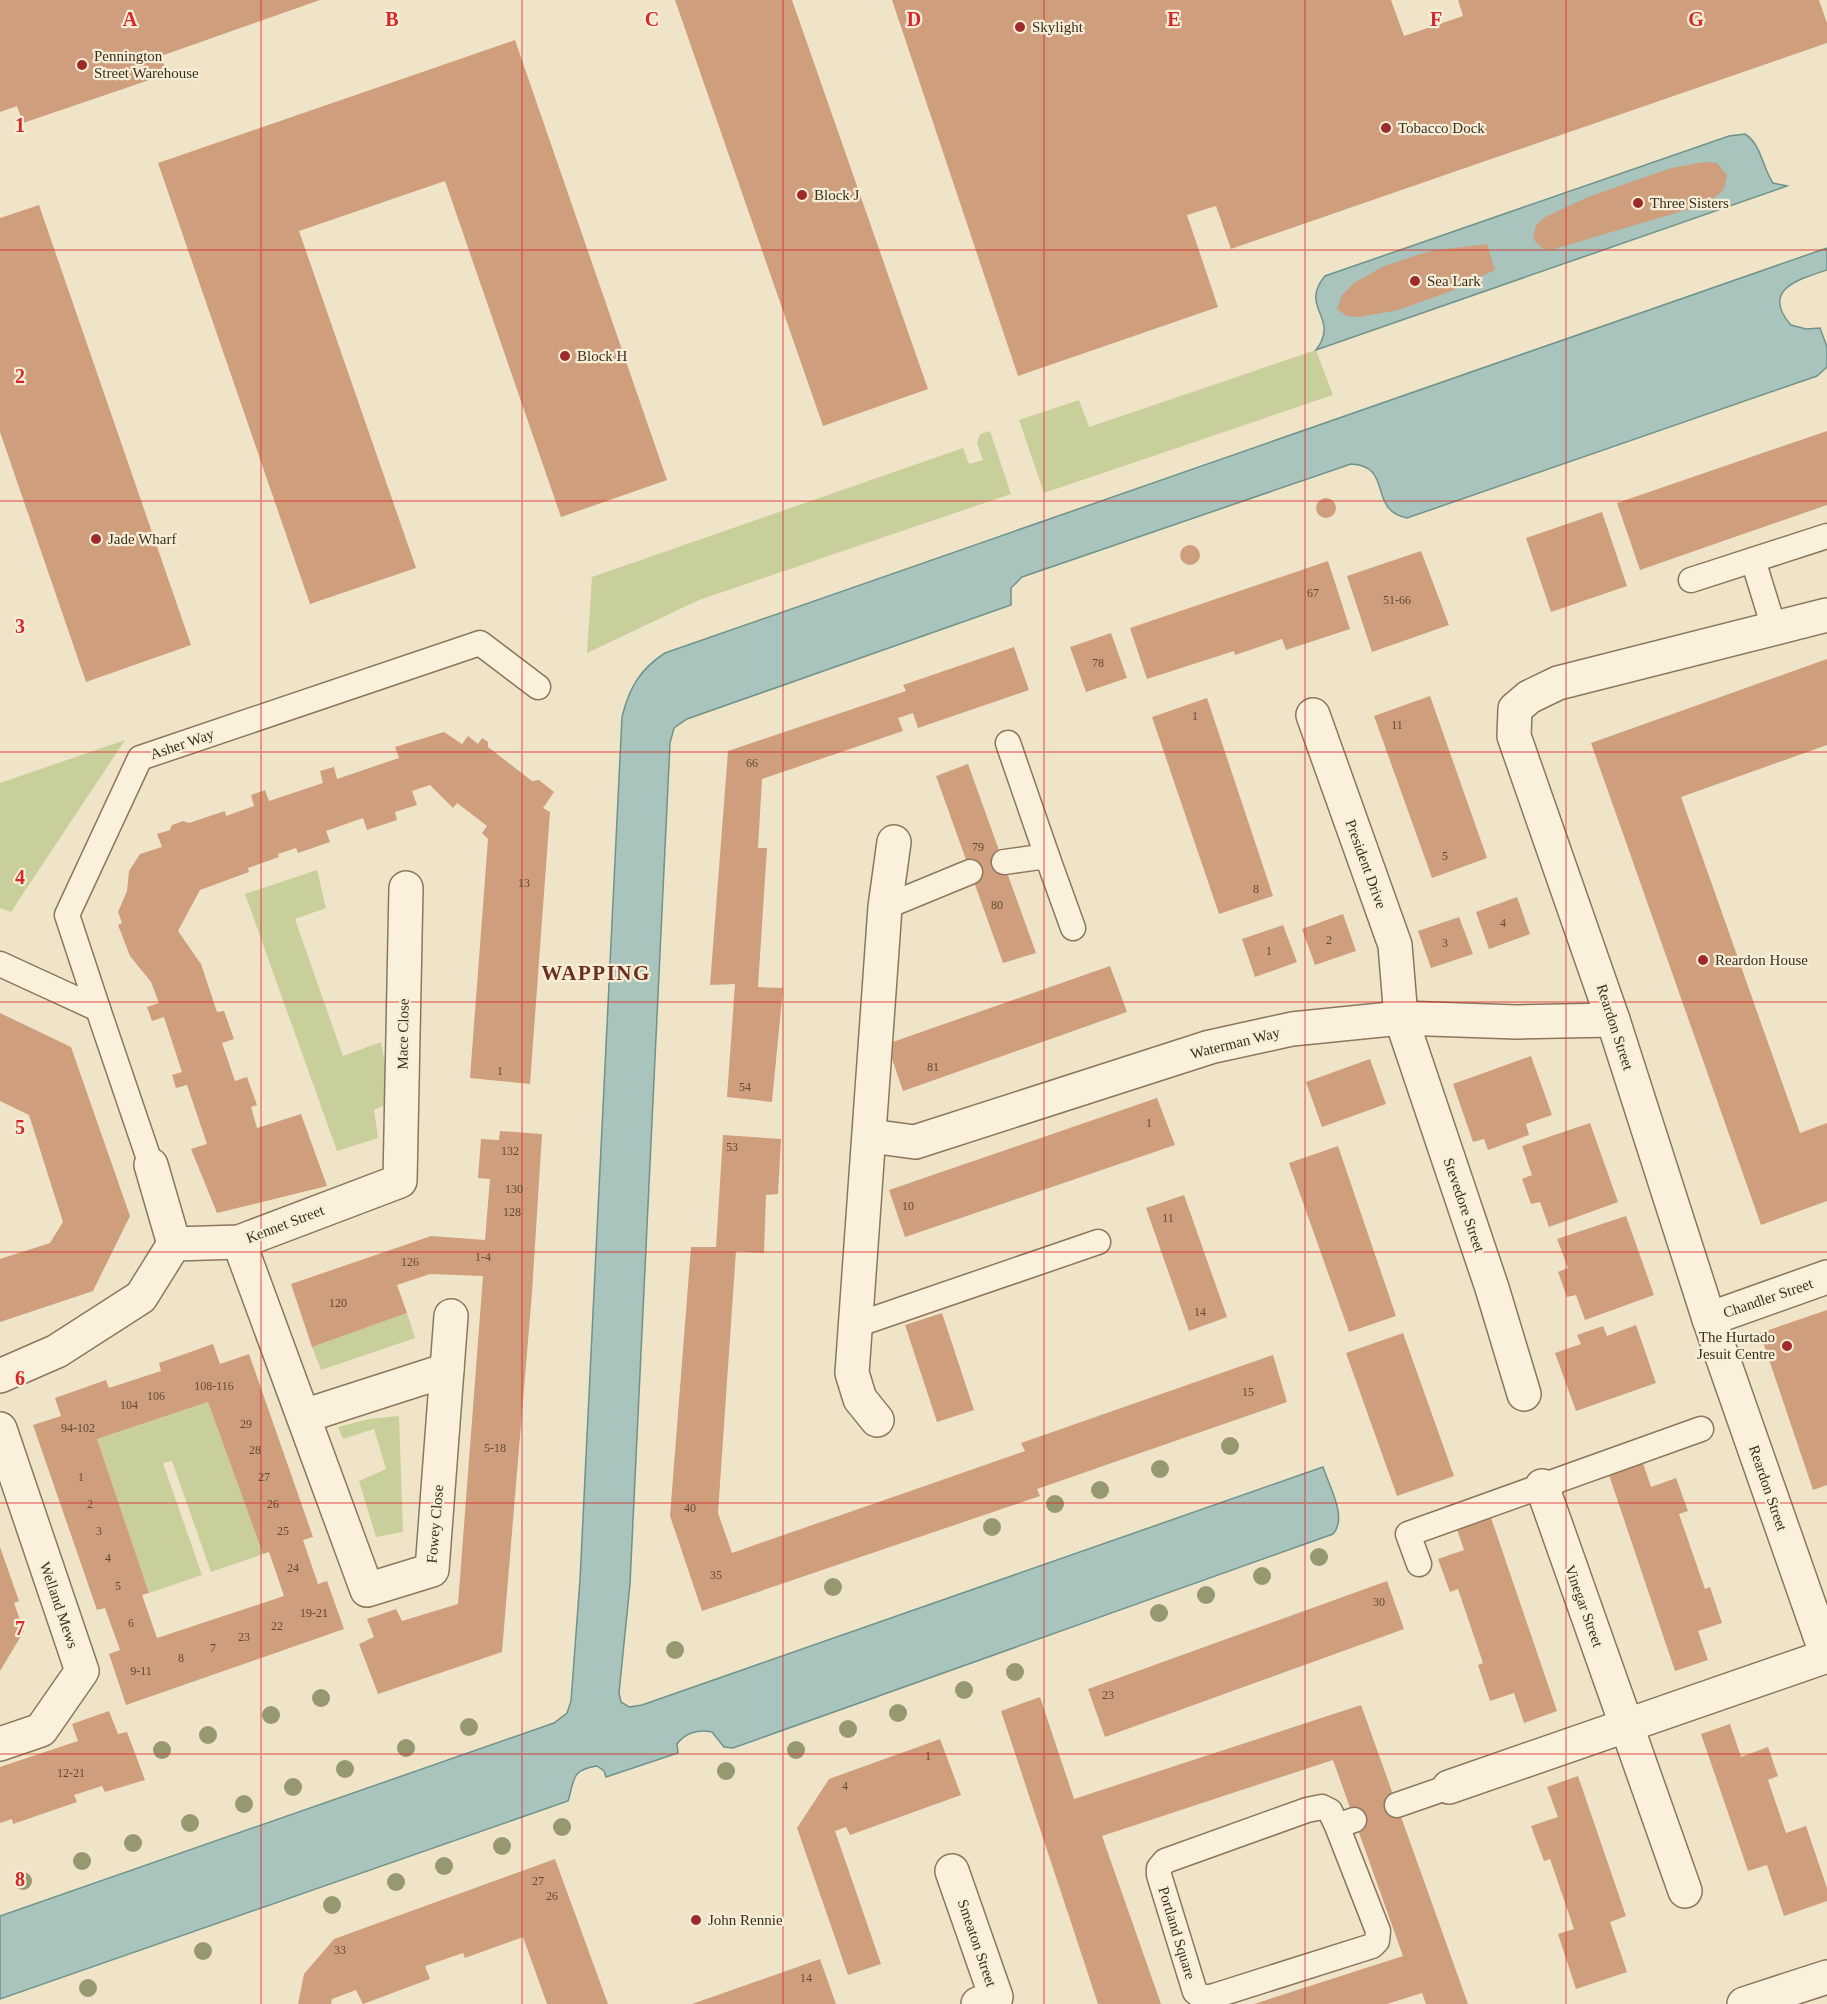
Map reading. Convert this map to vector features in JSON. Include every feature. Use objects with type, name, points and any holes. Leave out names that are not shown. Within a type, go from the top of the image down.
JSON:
[{"type":"street","name":"Reardon Street","points":[[1827,615],[1558,683],[1529,697],[1515,709],[1514,736],[1613,1020],[1709,1318],[1827,1656]]},
{"type":"street","name":"President Drive","points":[[1313,715],[1395,945],[1401,1018]]},
{"type":"street","points":[[877,1420],[860,1399],[852,1373],[885,907],[894,842]]},
{"type":"street","name":"Mace Close","points":[[400,1180],[406,888]]},
{"type":"street","name":"Waterman Way","points":[[870,1136],[915,1142],[1210,1047],[1292,1029],[1401,1018],[1517,1022],[1613,1020]]},
{"type":"street","name":"Stevedore Street","points":[[1401,1018],[1492,1288],[1524,1394]]},
{"type":"street","points":[[0,1376],[57,1351],[141,1298],[174,1244],[151,1165]]},
{"type":"street","name":"Kennet Street","points":[[174,1244],[239,1242],[400,1180]]},
{"type":"street","name":"Fowey Close","points":[[239,1242],[367,1590],[432,1570],[451,1316]]},
{"type":"street","name":"Chandler Street","points":[[1709,1318],[1827,1277]]},
{"type":"street","points":[[304,1416],[447,1370]]},
{"type":"street","name":"Welland Mews","points":[[0,1430],[82,1671],[41,1730],[0,1744]]},
{"type":"street","name":"Vinegar Street","points":[[1542,1486],[1685,1892]]},
{"type":"street","points":[[1449,1787],[1827,1656]]},
{"type":"street","name":"Smeaton Street","points":[[952,1871],[996,1997],[978,2004]]},
{"type":"street","points":[[1744,2004],[1827,1977]]},
{"type":"lane","points":[[1691,580],[1827,536]]},
{"type":"lane","points":[[1753,560],[1774,628]]},
{"type":"lane","name":"Asher Way","points":[[98,1009],[67,915],[140,758],[480,643],[538,687]]},
{"type":"lane","points":[[1008,743],[1073,928]]},
{"type":"lane","points":[[1004,862],[1047,856]]},
{"type":"lane","points":[[885,907],[970,872]]},
{"type":"lane","points":[[0,964],[98,1009],[151,1165]]},
{"type":"lane","points":[[856,1325],[1098,1242]]},
{"type":"lane","points":[[1419,1564],[1408,1534],[1701,1429]]},
{"type":"lane","points":[[1397,1804],[1449,1787]]},
{"type":"lane","name":"Portland Square","points":[[1322,1807],[1346,1823],[1378,1931],[1377,1941],[1372,1946],[1214,1996],[1204,1998],[1196,1992],[1159,1868],[1165,1861],[1307,1810],[1322,1807]]},
{"type":"green space","points":[[1316,350],[1333,395],[1044,493],[1019,420],[1079,400],[1089,427]]},
{"type":"green space","points":[[990,431],[1011,494],[699,600],[587,653],[592,577],[963,448],[969,464],[983,460],[977,443],[980,434]]},
{"type":"green space","points":[[125,740],[11,912],[0,908],[0,783]]},
{"type":"green space","points":[[317,870],[326,908],[295,919],[343,1056],[381,1042],[392,1102],[374,1110],[378,1138],[337,1151],[245,894]]},
{"type":"green space","points":[[407,1313],[415,1338],[321,1370],[312,1347]]},
{"type":"green space","points":[[208,1402],[263,1554],[211,1572],[172,1461],[163,1463],[202,1575],[149,1593],[97,1439]]},
{"type":"green space","points":[[399,1416],[403,1532],[376,1537],[359,1481],[386,1469],[374,1429],[343,1439],[338,1427],[369,1419]]},
{"type":"water","points":[[1745,134],[1755,144],[1773,183],[1787,186],[1316,350],[1324,329],[1316,296],[1318,287],[1325,276],[1729,136]]},
{"type":"water","points":[[1827,248],[1827,270],[1795,282],[1781,295],[1780,303],[1782,313],[1791,325],[1806,329],[1820,328],[1827,347],[1827,367],[1817,376],[1407,518],[1395,513],[1387,506],[1372,472],[1364,467],[1351,464],[1022,577],[1011,588],[1011,605],[687,719],[674,728],[670,743],[630,1584],[619,1693],[621,1702],[629,1707],[642,1705],[1323,1467],[1338,1511],[1339,1519],[1333,1534],[733,1748],[724,1747],[712,1732],[697,1732],[680,1740],[677,1744],[678,1753],[606,1777],[604,1771],[597,1766],[582,1770],[575,1777],[568,1801],[0,1999],[0,1916],[554,1723],[567,1713],[571,1701],[580,1580],[622,717],[632,688],[642,673],[656,659],[665,653]]},
{"type":"building","name":"Pennington Street Warehouse","points":[[0,0],[320,0],[161,56],[167,74],[23,123],[17,106],[0,112]]},
{"type":"building","name":"Block J","points":[[675,0],[792,0],[928,389],[823,426]]},
{"type":"building","points":[[892,0],[1391,0],[1404,36],[1463,16],[1458,0],[1819,0],[1827,23],[1827,43],[1231,249],[1216,206],[1187,215],[1218,307],[1018,376]]},
{"type":"building","name":"Block H","points":[[515,40],[667,480],[561,517],[445,181],[299,231],[416,568],[310,604],[158,163]]},
{"type":"building","name":"Three Sisters","points":[[1705,162],[1717,163],[1727,175],[1724,189],[1716,197],[1686,210],[1554,249],[1543,249],[1533,239],[1536,225],[1545,217],[1588,197],[1671,168]]},
{"type":"building","name":"Jade Wharf","points":[[39,205],[191,645],[86,682],[0,432],[0,218]]},
{"type":"building","name":"Sea Lark","points":[[1487,244],[1495,270],[1449,292],[1398,310],[1359,317],[1347,316],[1337,309],[1342,295],[1354,283],[1384,266],[1430,251]]},
{"type":"building","points":[[1827,431],[1827,505],[1640,570],[1617,503]]},
{"type":"building","points":[[1326,498],[1333,501],[1336,508],[1333,515],[1326,518],[1319,515],[1316,508],[1319,501]]},
{"type":"building","points":[[1602,512],[1627,586],[1551,612],[1526,538]]},
{"type":"building","points":[[1190,545],[1197,548],[1200,555],[1197,562],[1190,565],[1183,562],[1180,555],[1183,548]]},
{"type":"building","points":[[1421,551],[1449,625],[1372,652],[1347,576]]},
{"type":"building","points":[[1328,561],[1350,629],[1286,650],[1282,639],[1235,655],[1234,651],[1147,679],[1130,628]]},
{"type":"building","points":[[1111,633],[1127,678],[1086,692],[1070,647]]},
{"type":"building","points":[[1014,647],[1029,690],[918,728],[913,713],[898,718],[903,731],[762,779],[758,848],[767,848],[758,987],[783,988],[772,1102],[727,1097],[735,984],[710,985],[728,751],[906,691],[903,685]]},
{"type":"building","name":"Reardon House","points":[[1827,659],[1827,745],[1681,797],[1800,1133],[1827,1123],[1827,1201],[1761,1225],[1591,743]]},
{"type":"building","points":[[1430,696],[1487,858],[1432,878],[1374,716]]},
{"type":"building","points":[[1207,698],[1273,896],[1219,914],[1152,717]]},
{"type":"building","points":[[444,732],[462,744],[468,736],[478,744],[482,738],[488,742],[488,747],[532,781],[539,780],[554,792],[543,808],[550,812],[530,1084],[470,1078],[488,839],[482,833],[487,826],[457,803],[453,808],[430,785],[412,791],[417,805],[395,812],[397,820],[367,830],[363,818],[326,831],[330,842],[298,853],[296,848],[278,854],[279,857],[248,868],[249,872],[200,890],[178,931],[201,964],[217,1012],[224,1011],[234,1039],[222,1043],[235,1081],[247,1077],[257,1105],[251,1107],[257,1128],[301,1114],[327,1186],[217,1213],[191,1149],[207,1144],[187,1085],[176,1088],[172,1075],[182,1072],[164,1017],[152,1021],[147,1007],[159,1003],[151,982],[130,956],[118,925],[122,923],[118,912],[127,891],[129,871],[140,854],[162,847],[157,834],[170,830],[172,825],[183,821],[189,823],[225,811],[226,816],[254,806],[251,795],[265,790],[269,801],[323,783],[320,771],[334,767],[337,779],[399,758],[395,747]]},
{"type":"building","points":[[968,764],[1036,953],[1003,963],[936,776]]},
{"type":"building","points":[[1517,897],[1530,934],[1489,949],[1476,912]]},
{"type":"building","points":[[1343,914],[1356,951],[1315,965],[1302,929]]},
{"type":"building","points":[[1459,917],[1473,954],[1431,968],[1418,931]]},
{"type":"building","points":[[1283,925],[1297,962],[1255,977],[1242,939]]},
{"type":"building","points":[[1110,966],[1127,1012],[903,1091],[887,1044]]},
{"type":"building","points":[[0,1013],[71,1047],[130,1216],[93,1291],[0,1322],[0,1259],[50,1243],[63,1222],[29,1115],[0,1101]]},
{"type":"building","points":[[1531,1056],[1552,1115],[1526,1124],[1529,1135],[1488,1150],[1484,1139],[1473,1142],[1453,1084]]},
{"type":"building","points":[[1370,1059],[1386,1104],[1322,1127],[1306,1082]]},
{"type":"building","points":[[1157,1098],[1175,1145],[905,1237],[889,1190]]},
{"type":"building","points":[[1590,1123],[1618,1202],[1549,1227],[1540,1202],[1531,1204],[1522,1179],[1532,1175],[1522,1146]]},
{"type":"building","points":[[500,1131],[542,1134],[532,1293],[502,1652],[378,1694],[359,1644],[374,1637],[367,1619],[396,1609],[402,1621],[458,1604],[483,1276],[430,1274],[397,1285],[407,1313],[312,1347],[291,1284],[431,1236],[485,1240],[490,1179],[478,1178],[481,1139],[499,1140]]},
{"type":"building","points":[[723,1135],[781,1139],[778,1194],[766,1195],[764,1253],[736,1251],[718,1513],[732,1553],[1025,1451],[1021,1443],[1273,1355],[1287,1402],[1037,1489],[1040,1496],[702,1611],[670,1516],[691,1247],[716,1247]]},
{"type":"building","points":[[1338,1146],[1396,1316],[1349,1332],[1289,1163]]},
{"type":"building","points":[[1184,1195],[1227,1317],[1189,1331],[1146,1208]]},
{"type":"building","points":[[1626,1216],[1654,1295],[1585,1320],[1576,1295],[1567,1297],[1558,1272],[1568,1268],[1557,1239]]},
{"type":"building","points":[[1827,1310],[1827,1485],[1813,1490],[1760,1333]]},
{"type":"building","points":[[942,1313],[974,1410],[937,1422],[905,1325]]},
{"type":"building","points":[[1636,1325],[1656,1383],[1576,1411],[1555,1353],[1581,1344],[1577,1335],[1603,1326],[1607,1336]]},
{"type":"building","points":[[1403,1333],[1454,1476],[1397,1496],[1346,1353]]},
{"type":"building","points":[[213,1344],[220,1364],[249,1354],[313,1537],[303,1540],[318,1584],[327,1581],[344,1629],[126,1705],[109,1654],[120,1650],[105,1608],[97,1610],[33,1425],[61,1416],[55,1398],[106,1380],[109,1388],[161,1371],[159,1363]],"holes":[[[208,1402],[263,1554],[269,1552],[284,1596],[157,1638],[142,1595],[149,1593],[97,1439]]]},
{"type":"building","points":[[1641,1457],[1651,1487],[1676,1478],[1688,1511],[1679,1514],[1705,1589],[1710,1587],[1722,1623],[1698,1631],[1708,1660],[1675,1671],[1607,1469]]},
{"type":"building","points":[[1488,1509],[1557,1711],[1524,1723],[1514,1693],[1490,1701],[1478,1665],[1483,1663],[1458,1589],[1450,1592],[1438,1559],[1464,1550],[1454,1521]]},
{"type":"building","points":[[0,1547],[19,1601],[14,1603],[24,1631],[0,1671]]},
{"type":"building","points":[[1387,1581],[1404,1629],[1105,1737],[1088,1689]]},
{"type":"building","points":[[1040,1697],[1074,1799],[1361,1705],[1468,2004],[1426,2004],[1422,1993],[1387,2004],[1254,2004],[1403,1956],[1333,1760],[1102,1836],[1161,2004],[1098,2004],[1001,1711]]},
{"type":"building","points":[[109,1711],[118,1734],[127,1732],[145,1780],[105,1792],[102,1786],[74,1795],[77,1802],[13,1824],[12,1819],[0,1823],[0,1767],[78,1741],[72,1724]]},
{"type":"building","points":[[1730,1724],[1741,1757],[1768,1747],[1778,1776],[1768,1780],[1786,1833],[1806,1826],[1827,1888],[1827,1901],[1784,1916],[1767,1865],[1748,1871],[1701,1734]]},
{"type":"building","points":[[940,1739],[961,1795],[850,1835],[846,1827],[835,1831],[881,1964],[848,1975],[797,1828],[829,1779]]},
{"type":"building","points":[[1578,1776],[1626,1916],[1610,1922],[1627,1972],[1576,1989],[1558,1934],[1574,1929],[1550,1859],[1544,1861],[1531,1826],[1558,1817],[1547,1787]]},
{"type":"building","points":[[555,1859],[608,2004],[547,2004],[523,1937],[465,1958],[463,1953],[425,1966],[430,1979],[363,2004],[356,1990],[332,1999],[331,2004],[298,2004],[304,1974],[334,1939]]},
{"type":"building","points":[[820,1959],[836,2004],[692,2004]]},
{"type":"place","name":"Skylight","points":[[1020,27]]},
{"type":"place","name":"Pennington Street Warehouse","points":[[82,65]]},
{"type":"place","name":"Tobacco Dock","points":[[1386,128]]},
{"type":"place","name":"Block J","points":[[802,195]]},
{"type":"place","name":"Three Sisters","points":[[1638,203]]},
{"type":"place","name":"Sea Lark","points":[[1415,281]]},
{"type":"place","name":"Block H","points":[[565,356]]},
{"type":"place","name":"Jade Wharf","points":[[96,539]]},
{"type":"place","name":"Reardon House","points":[[1703,960]]},
{"type":"place","name":"The Hurtado Jesuit Centre","points":[[1787,1346]]},
{"type":"place","name":"John Rennie","points":[[696,1920]]},
{"type":"district","name":"WAPPING","points":[[596,973]]}]
